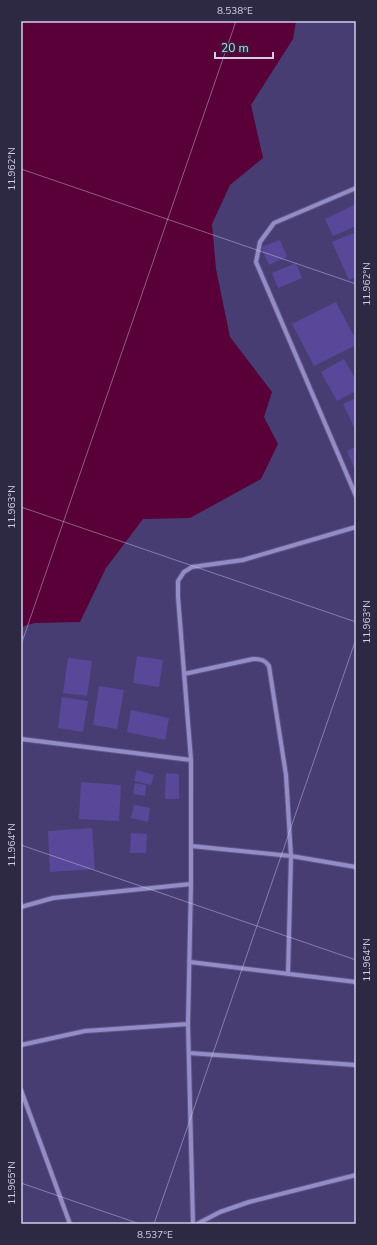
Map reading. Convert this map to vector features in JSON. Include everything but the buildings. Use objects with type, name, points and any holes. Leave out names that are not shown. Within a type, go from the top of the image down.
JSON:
[{"type":"street","points":[[356,188],[274,223],[260,242],[256,262],[356,496]]},
{"type":"street","points":[[193,1224],[188,1024],[191,884],[191,760],[178,582],[184,572],[192,567],[243,560],[356,526]]},
{"type":"street","points":[[184,674],[260,659],[266,662],[269,666],[286,775],[291,856],[288,974]]},
{"type":"street","points":[[21,739],[191,760]]},
{"type":"street","points":[[191,846],[291,856],[356,867]]},
{"type":"street","points":[[21,907],[53,898],[191,884]]},
{"type":"street","points":[[190,962],[356,982]]},
{"type":"street","points":[[21,1045],[85,1031],[188,1024]]},
{"type":"street","points":[[189,1053],[356,1065]]},
{"type":"street","points":[[21,1090],[70,1224]]},
{"type":"street","points":[[197,1224],[220,1212],[249,1202],[356,1175]]},
{"type":"shaded area","points":[[21,21],[296,21],[293,39],[251,105],[263,158],[230,185],[212,224],[216,269],[230,337],[272,392],[264,417],[278,444],[261,479],[190,518],[143,519],[106,568],[80,622],[35,623],[21,627]]}]
